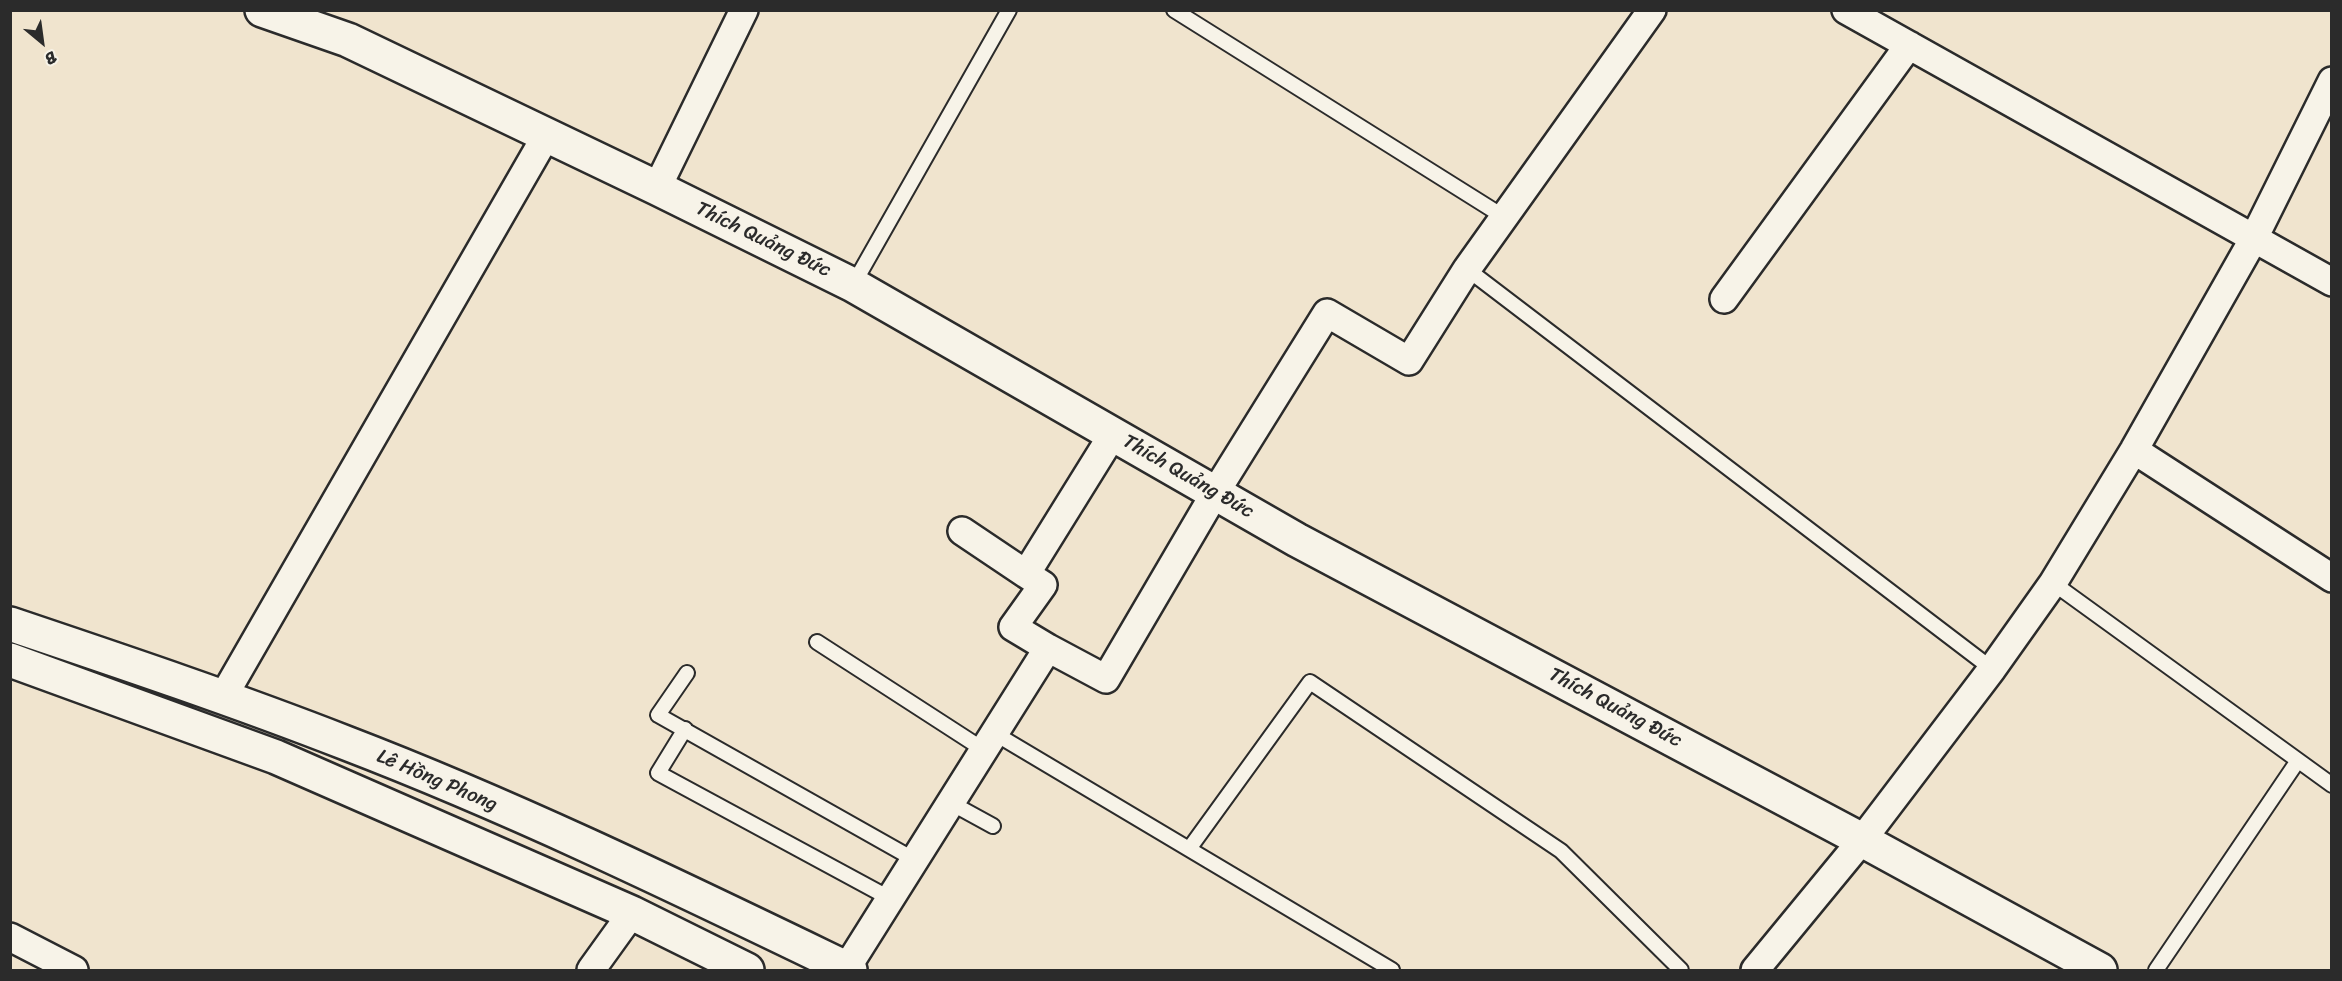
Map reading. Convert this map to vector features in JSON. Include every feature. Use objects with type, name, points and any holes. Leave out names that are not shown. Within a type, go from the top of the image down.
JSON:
[{"type":"street","name":"Thích Quảng Đức","points":[[262,10],[348,40],[853,285],[1297,540],[1862,840],[2100,970]]},
{"type":"street","points":[[657,188],[744,10]]},
{"type":"street","points":[[962,531],[1043,585],[1013,627],[1106,679],[1215,493],[1327,313],[1409,361],[1467,269],[1652,10]]},
{"type":"street","points":[[1846,10],[2331,282]]},
{"type":"street","points":[[1724,299],[1909,45]]},
{"type":"street","points":[[1755,970],[1862,840],[1992,669],[2053,583],[2134,450],[2253,240],[2331,81]]},
{"type":"street","points":[[223,697],[546,136]]},
{"type":"street","points":[[1026,574],[1113,434]]},
{"type":"street","points":[[2134,450],[2331,578]]},
{"type":"street","name":"Lê Hồng Phong","points":[[10,624],[223,697],[348,743],[578,840],[659,877],[848,970]]},
{"type":"street","points":[[848,970],[1048,648]]},
{"type":"street","points":[[10,660],[276,757],[632,913],[747,970]]},
{"type":"street","points":[[591,970],[632,913]]},
{"type":"street","points":[[10,937],[74,970]]},
{"type":"lane","points":[[853,285],[1009,10]]},
{"type":"lane","points":[[1174,10],[1504,217]]},
{"type":"lane","points":[[1467,269],[1992,669]]},
{"type":"lane","points":[[2053,583],[2331,785]]},
{"type":"lane","points":[[817,642],[989,742],[1189,849],[1392,970]]},
{"type":"lane","points":[[687,673],[658,715],[915,860]]},
{"type":"lane","points":[[1189,849],[1310,682],[1561,851],[1681,970]]},
{"type":"lane","points":[[685,729],[658,773],[891,899]]},
{"type":"lane","points":[[2157,970],[2297,762]]},
{"type":"lane","points":[[951,803],[993,826]]}]
